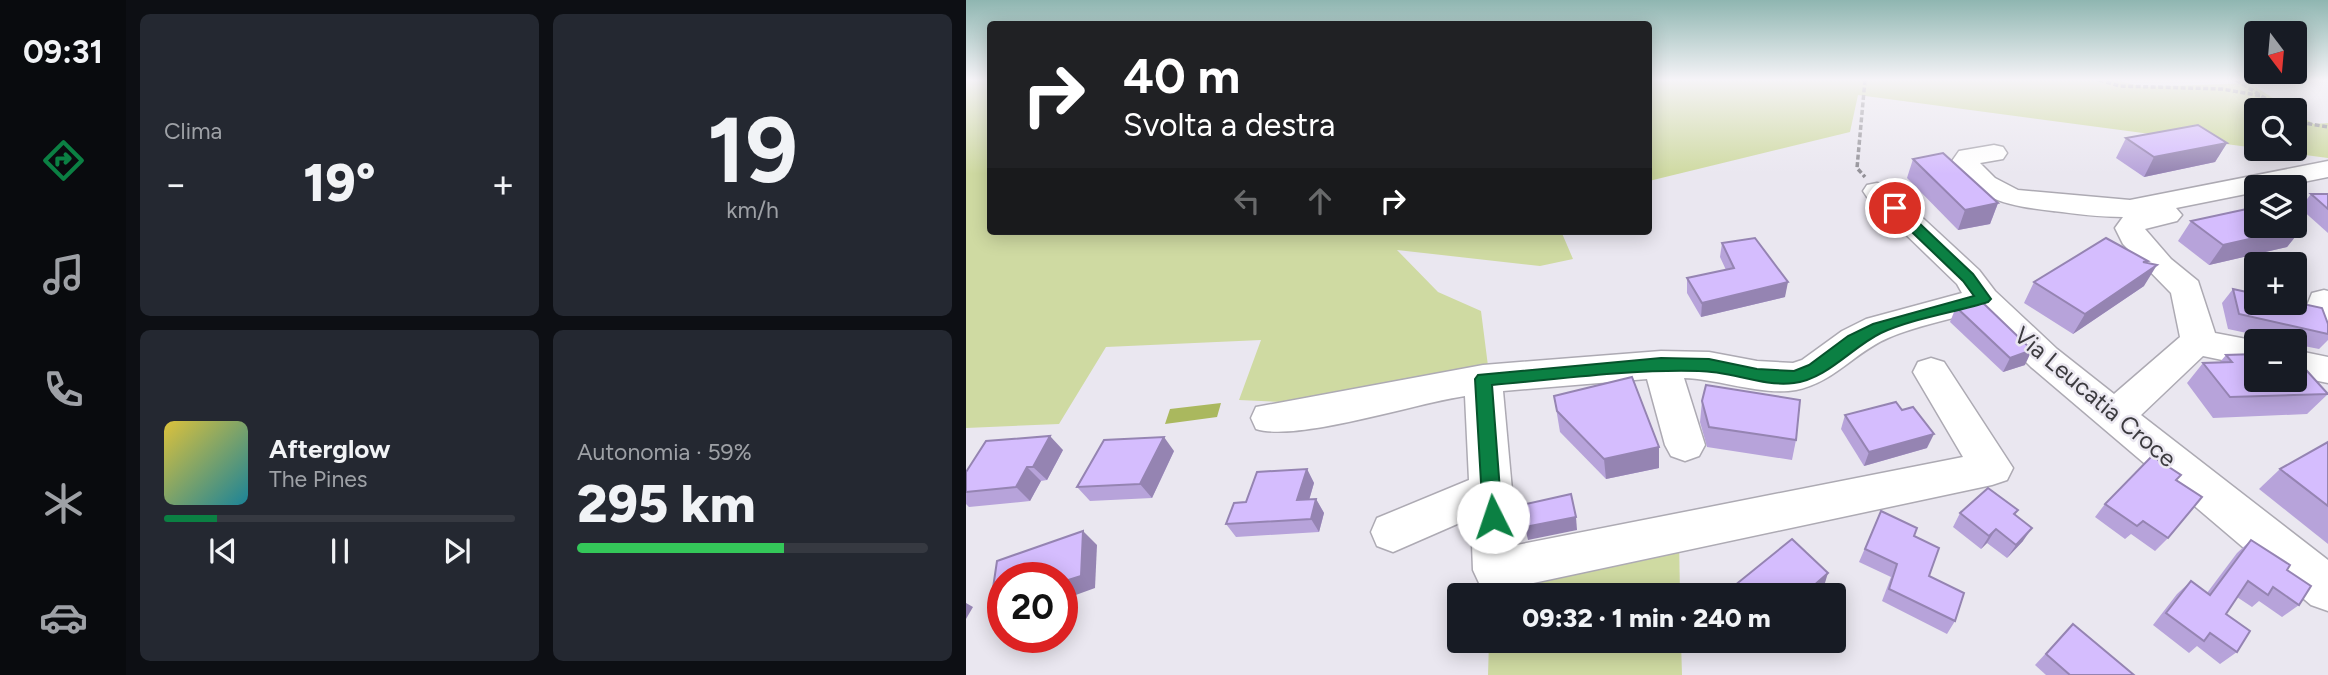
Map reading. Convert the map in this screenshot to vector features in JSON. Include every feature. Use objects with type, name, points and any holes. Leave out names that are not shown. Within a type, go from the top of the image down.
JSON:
[{"type":"street","points":[[1994,153],[1965,161],[1987,185],[2000,193],[2013,198],[2116,210],[2328,169]]},
{"type":"street","points":[[2307,187],[2328,183]]},
{"type":"street","name":"Via Leucatia Croce","points":[[1877,191],[1968,277],[1983,299],[2044,358],[2328,589]]},
{"type":"street","points":[[2115,416],[2196,342],[2198,332],[2186,289],[2160,266],[2134,237],[2130,228],[2140,220],[2244,199]]},
{"type":"street","points":[[1270,418],[1325,411],[1483,379],[1661,364],[1709,365],[1757,375],[1794,377],[1815,370],[1854,340],[1870,332],[1983,299]]},
{"type":"street","points":[[2196,342],[2244,352]]},
{"type":"street","points":[[1661,364],[1685,445]]},
{"type":"street","points":[[2307,366],[2328,370]]},
{"type":"street","points":[[1483,379],[1496,570],[1992,468],[1931,372]]},
{"type":"street","points":[[1393,532],[1491,490]]},
{"type":"path","points":[[1862,112],[1857,168],[1877,191]]},
{"type":"path","points":[[2307,124],[2328,127]]},
{"type":"shaded area","points":[[966,112],[987,112],[987,235],[1563,235],[1573,259],[1540,266],[1397,250],[1438,292],[1481,311],[1488,366],[1328,404],[1239,400],[1261,340],[1106,347],[1059,424],[966,428]]},
{"type":"shaded area","points":[[1652,112],[1854,112],[1850,132],[1652,180]]},
{"type":"shaded area","points":[[1982,112],[2244,112],[2244,146]]},
{"type":"shaded area","points":[[2307,120],[2314,124],[2328,123],[2328,158],[2307,155]]},
{"type":"shaded area","points":[[1221,403],[1217,417],[1165,424],[1170,409]]},
{"type":"shaded area","points":[[1679,539],[1680,583],[1491,583],[1491,575]]},
{"type":"shaded area","points":[[1489,653],[1681,653],[1682,675],[1488,675]]},
{"type":"building","points":[[2198,125],[2227,143],[2154,157],[2126,138]]},
{"type":"building","points":[[1943,153],[1998,203],[1965,210],[1913,159]]},
{"type":"building","points":[[2311,194],[2328,194],[2328,209]]},
{"type":"building","points":[[2244,210],[2244,238],[2254,238],[2223,245],[2191,221]]},
{"type":"building","points":[[1755,238],[1788,282],[1702,303],[1687,278],[1734,268],[1722,243]]},
{"type":"building","points":[[2106,238],[2148,261],[2143,262],[2157,265],[2085,314],[2034,282]]},
{"type":"building","points":[[2233,289],[2244,291],[2244,315],[2307,315],[2307,305],[2322,308],[2328,324],[2328,334],[2307,329],[2239,314]]},
{"type":"building","points":[[1981,301],[2032,350],[2010,358],[1956,307]]},
{"type":"building","points":[[2244,354],[2244,392],[2307,392],[2307,371],[2328,394],[2230,397],[2203,363],[2232,362],[2226,355]]},
{"type":"building","points":[[1632,377],[1659,447],[1604,459],[1557,411],[1554,396]]},
{"type":"building","points":[[1706,385],[1800,400],[1796,440],[1709,427],[1702,401]]},
{"type":"building","points":[[1896,402],[1902,410],[1913,407],[1934,434],[1869,452],[1845,415]]},
{"type":"building","points":[[1050,436],[1033,467],[1027,467],[1016,487],[966,492],[966,472],[986,441]]},
{"type":"building","points":[[1164,437],[1140,484],[1077,487],[1104,440]]},
{"type":"building","points":[[2328,442],[2328,506],[2280,469]]},
{"type":"building","points":[[2152,456],[2181,475],[2176,480],[2202,497],[2168,538],[2143,521],[2137,526],[2105,504]]},
{"type":"building","points":[[1307,469],[1297,500],[1316,499],[1311,519],[1226,524],[1234,503],[1246,502],[1257,472]]},
{"type":"building","points":[[1988,488],[2018,510],[2014,514],[2032,528],[2016,545],[1996,529],[1989,536],[1960,513]]},
{"type":"building","points":[[1571,494],[1576,517],[1525,527],[1522,505]]},
{"type":"building","points":[[1881,511],[1917,528],[1914,536],[1939,548],[1929,576],[1964,593],[1955,621],[1889,589],[1897,564],[1865,549]]},
{"type":"building","points":[[1083,531],[1081,576],[1078,577],[1078,562],[997,561]]},
{"type":"building","points":[[1792,539],[1828,573],[1817,583],[1738,583]]},
{"type":"building","points":[[2251,540],[2290,565],[2287,570],[2311,586],[2299,605],[2273,587],[2268,595],[2248,581],[2226,614],[2250,631],[2237,652],[2210,633],[2204,641],[2166,613],[2191,581],[2210,595]]},
{"type":"building","points":[[2073,624],[2134,675],[2070,675],[2046,654]]},
{"type":"route","points":[[1493,517],[1483,379],[1661,364],[1709,365],[1774,378],[1794,377],[1815,370],[1854,340],[1878,328],[1983,299],[1968,277],[1895,208]]}]
